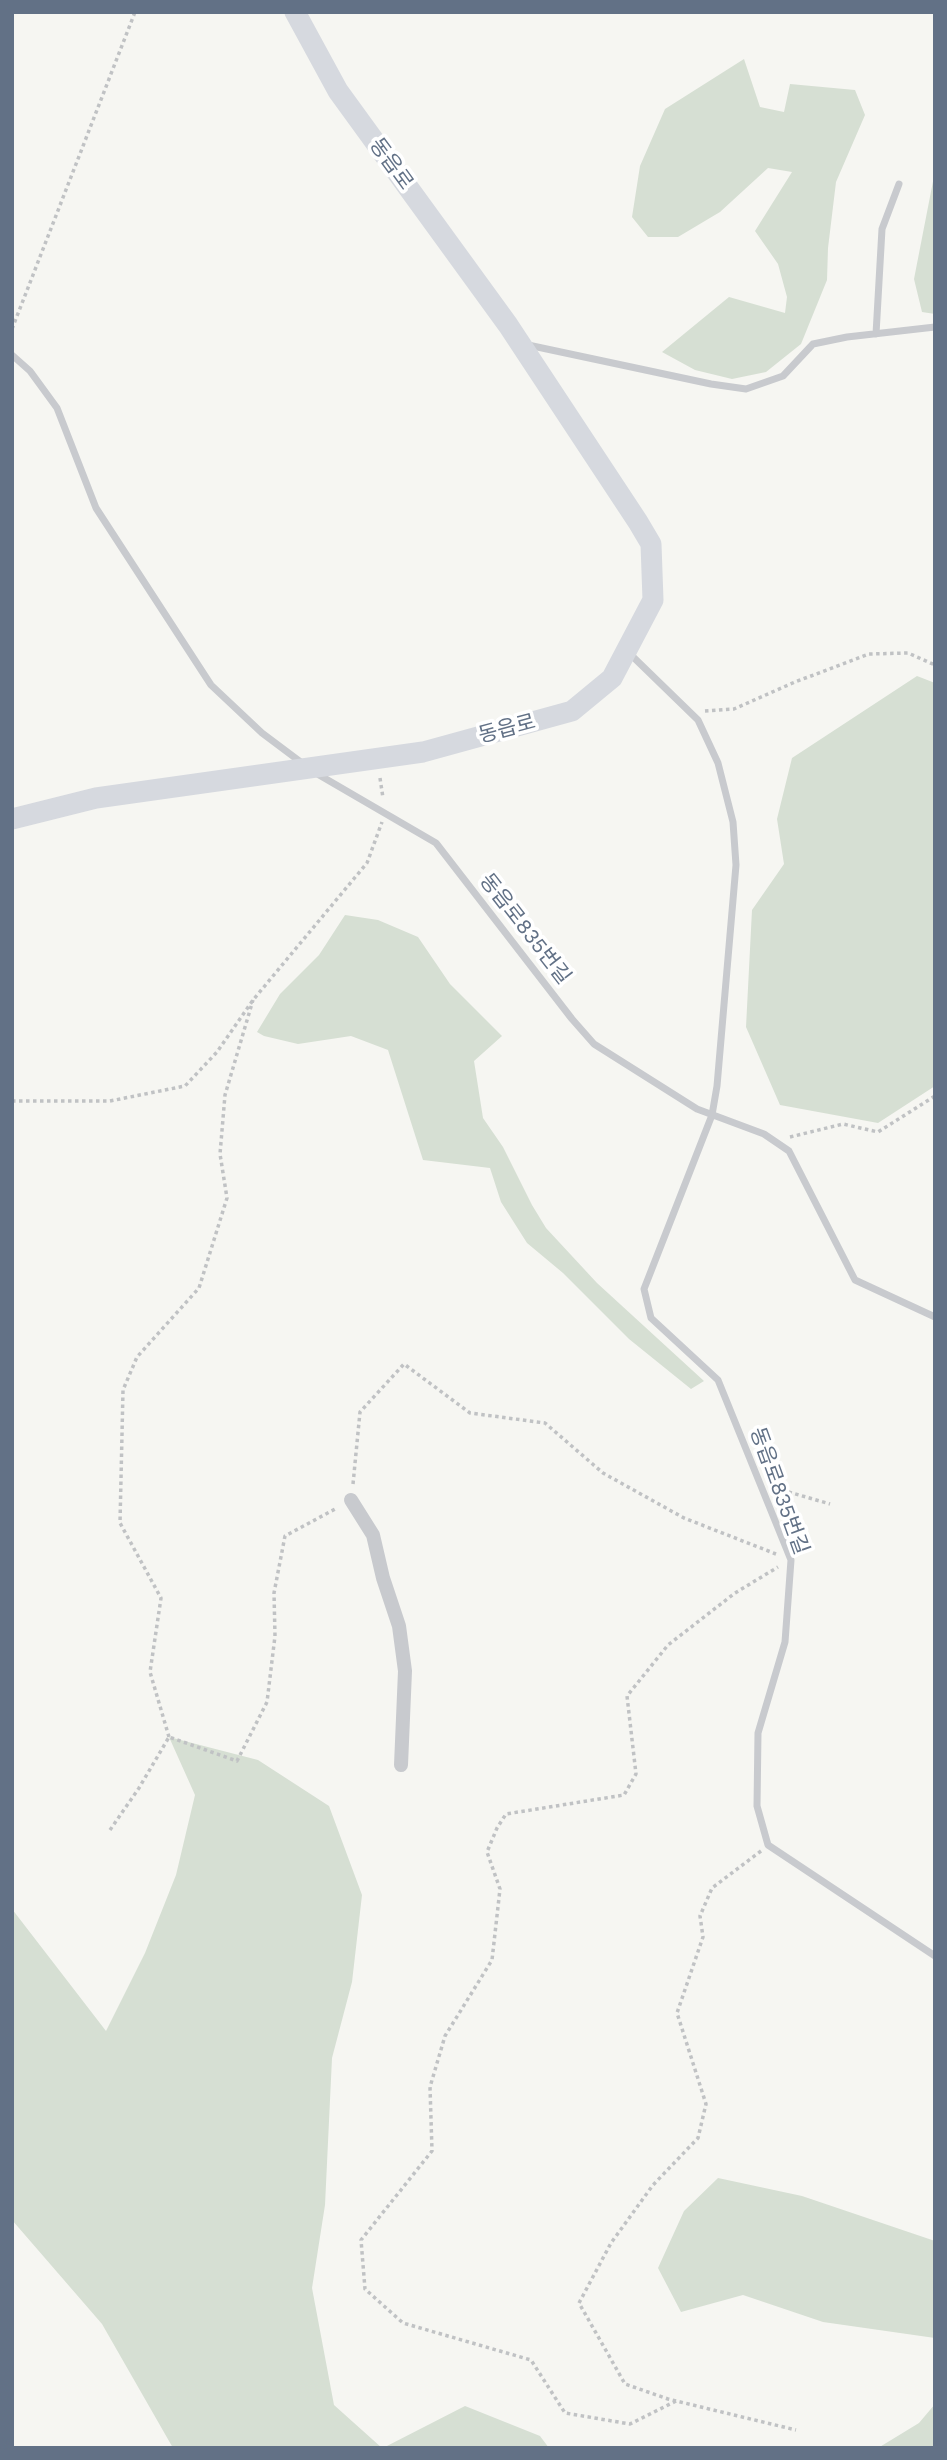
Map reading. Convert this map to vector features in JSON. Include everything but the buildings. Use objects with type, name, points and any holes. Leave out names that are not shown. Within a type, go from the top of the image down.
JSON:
[{"type":"street","name":"동읍로","points":[[12,819],[96,798],[423,751],[572,711],[612,678],[653,600],[651,544],[520,344],[338,91],[295,12]]},
{"type":"street","points":[[351,1500],[373,1535],[383,1578],[399,1626],[405,1671],[401,1765]]},
{"type":"lane","points":[[877,334],[882,229],[899,184]]},
{"type":"lane","points":[[520,344],[746,389],[783,376],[813,344],[935,327]]},
{"type":"lane","name":"동읍로835번길","points":[[12,355],[30,371],[57,408],[96,508],[211,685],[262,733],[308,768],[436,843],[594,1044],[697,1109],[764,1134],[789,1151],[855,1280],[935,1317]]},
{"type":"lane","name":"동읍로835번길","points":[[626,650],[698,720],[718,763],[733,822],[736,865],[712,1115],[644,1289],[651,1318],[718,1380],[790,1560],[785,1642],[758,1733],[757,1805],[768,1845]]},
{"type":"lane","points":[[768,1845],[935,1956]]},
{"type":"path","points":[[12,329],[135,12]]},
{"type":"path","points":[[689,712],[734,709],[869,654],[908,653],[935,665]]},
{"type":"path","points":[[12,1101],[110,1101],[185,1086],[217,1052],[253,1000],[367,863],[385,814],[377,758]]},
{"type":"path","points":[[110,1829],[139,1788],[169,1737],[150,1672],[162,1598],[120,1523],[123,1390],[137,1357],[199,1288],[227,1198],[220,1154],[225,1096],[253,1000]]},
{"type":"path","points":[[774,1140],[843,1124],[878,1132],[935,1096]]},
{"type":"path","points":[[169,1737],[237,1761],[267,1702],[275,1636],[274,1593],[285,1536],[351,1500],[360,1412],[404,1364],[470,1413],[545,1423],[603,1473],[684,1518],[790,1560]]},
{"type":"path","points":[[760,1484],[830,1504]]},
{"type":"path","points":[[676,2401],[630,2424],[565,2413],[531,2360],[403,2323],[365,2289],[361,2240],[432,2151],[430,2087],[445,2036],[492,1960],[500,1889],[487,1852],[506,1814],[624,1795],[636,1774],[627,1696],[668,1645],[735,1592],[790,1560]]},
{"type":"path","points":[[768,1845],[712,1888],[701,1916],[702,1937],[677,2013],[706,2104],[698,2138],[653,2185],[618,2233],[579,2303],[625,2384],[676,2401],[796,2430]]},
{"type":"shaded area","points":[[744,59],[760,107],[784,112],[790,84],[855,90],[865,115],[836,182],[827,280],[801,344],[766,372],[732,379],[695,370],[662,352],[729,297],[785,313],[787,297],[778,264],[755,231],[792,172],[768,168],[720,212],[678,237],[648,237],[632,217],[640,166],[665,109]]},
{"type":"shaded area","points":[[935,171],[935,314],[922,312],[914,279]]},
{"type":"shaded area","points":[[917,676],[935,683],[935,1086],[878,1123],[780,1105],[746,1027],[752,910],[784,864],[777,819],[792,758]]},
{"type":"shaded area","points":[[345,915],[378,920],[418,937],[450,984],[502,1036],[474,1061],[483,1118],[503,1147],[532,1205],[546,1228],[597,1283],[704,1381],[691,1389],[629,1339],[563,1273],[527,1243],[501,1202],[490,1168],[423,1160],[388,1050],[351,1036],[298,1044],[257,1032],[280,994],[319,955]]},
{"type":"shaded area","points":[[169,1737],[258,1760],[329,1806],[362,1895],[352,1982],[332,2058],[325,2205],[312,2288],[334,2405],[382,2448],[173,2448],[102,2324],[12,2220],[12,1909],[106,2031],[145,1953],[176,1875],[195,1795]]},
{"type":"shaded area","points":[[718,2178],[802,2196],[935,2241],[935,2338],[823,2322],[743,2295],[681,2312],[658,2268],[684,2211]]},
{"type":"shaded area","points":[[935,2404],[935,2448],[878,2448],[919,2423]]},
{"type":"shaded area","points":[[465,2406],[540,2436],[549,2448],[383,2448]]}]
